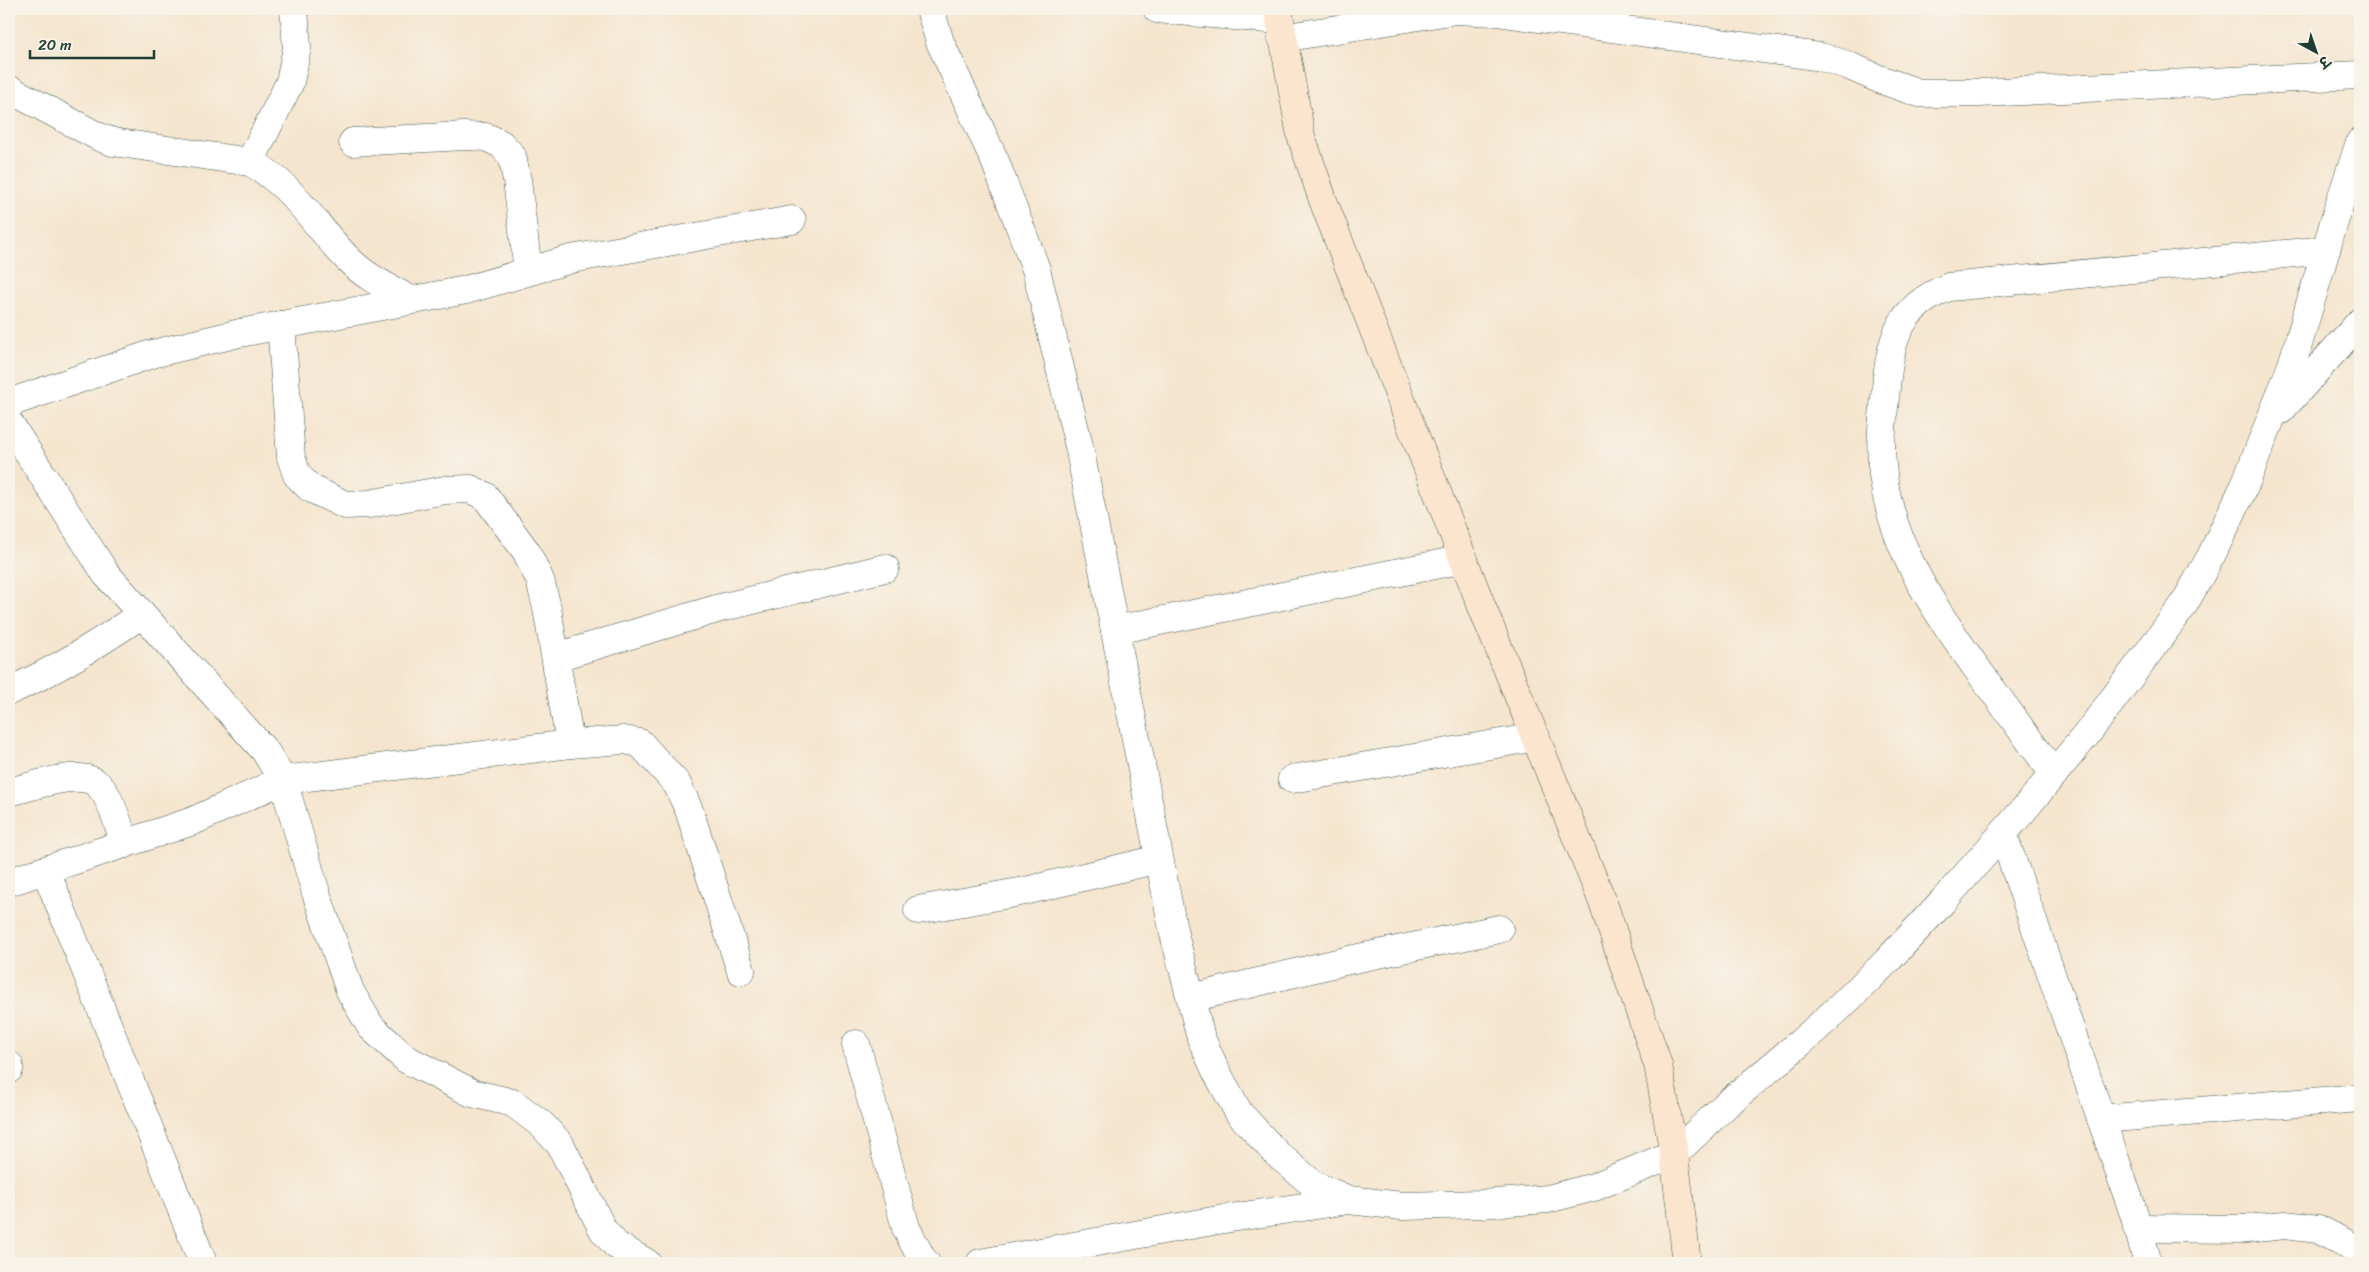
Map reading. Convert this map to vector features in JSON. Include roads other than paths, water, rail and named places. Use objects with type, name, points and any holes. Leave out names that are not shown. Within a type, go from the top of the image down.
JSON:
[{"type":"street","points":[[250,162],[290,82],[297,48],[294,9]]},
{"type":"street","points":[[930,9],[940,42],[995,161],[1036,270],[1079,446],[1174,934],[1202,1038],[1216,1071],[1239,1113],[1277,1154],[1314,1185],[1349,1200]]},
{"type":"street","points":[[1157,9],[1280,22],[1419,15],[1464,10],[1540,16],[1821,57],[1919,93],[1979,93],[2360,76]]},
{"type":"street","points":[[1280,22],[1301,136],[1324,203],[1464,559],[1602,900],[1658,1065],[1674,1154],[1687,1263]]},
{"type":"street","points":[[9,89],[98,137],[113,142],[250,162],[265,170],[286,187],[350,262],[371,278],[411,300]]},
{"type":"street","points":[[354,142],[486,136],[502,144],[512,156],[517,180],[528,271]]},
{"type":"street","points":[[980,1263],[1224,1219],[1349,1200],[1402,1206],[1482,1204],[1548,1199],[1594,1188],[1674,1154],[1728,1103],[1800,1044],[1887,961],[2003,834],[2054,774],[2183,606],[2212,556],[2244,487],[2292,365],[2360,142]]},
{"type":"street","points":[[9,403],[152,354],[282,325],[466,290],[571,259],[792,220]]},
{"type":"street","points":[[2054,774],[1940,618],[1914,572],[1898,538],[1883,474],[1881,434],[1887,366],[1898,330],[1910,310],[1929,295],[1949,287],[2326,250]]},
{"type":"street","points":[[2270,422],[2360,322]]},
{"type":"street","points":[[282,325],[292,457],[297,475],[310,488],[345,505],[368,504],[445,490],[470,488],[485,496],[526,551],[540,580],[556,657],[570,744]]},
{"type":"street","points":[[9,423],[106,574],[265,751],[283,780],[316,893],[350,991],[371,1027],[406,1059],[472,1093],[513,1104],[541,1124],[560,1144],[603,1230],[616,1245],[646,1263]]},
{"type":"street","points":[[1115,630],[1464,559]]},
{"type":"street","points":[[556,657],[720,608],[885,568]]},
{"type":"street","points":[[9,691],[77,658],[142,614]]},
{"type":"street","points":[[1292,779],[1536,738]]},
{"type":"street","points":[[9,882],[194,820],[283,780],[570,744],[624,740],[640,743],[677,784],[689,810],[741,971]]},
{"type":"street","points":[[9,792],[73,776],[95,782],[109,801],[125,844]]},
{"type":"street","points":[[2003,834],[2101,1119],[2148,1263]]},
{"type":"street","points":[[918,910],[1025,891],[1160,859]]},
{"type":"street","points":[[46,871],[203,1263]]},
{"type":"street","points":[[1191,998],[1349,960],[1499,928]]},
{"type":"street","points":[[856,1044],[906,1228],[926,1263]]},
{"type":"street","points":[[2101,1119],[2360,1098]]},
{"type":"street","points":[[2137,1228],[2246,1229],[2285,1225],[2318,1229],[2351,1246],[2360,1256]]}]
